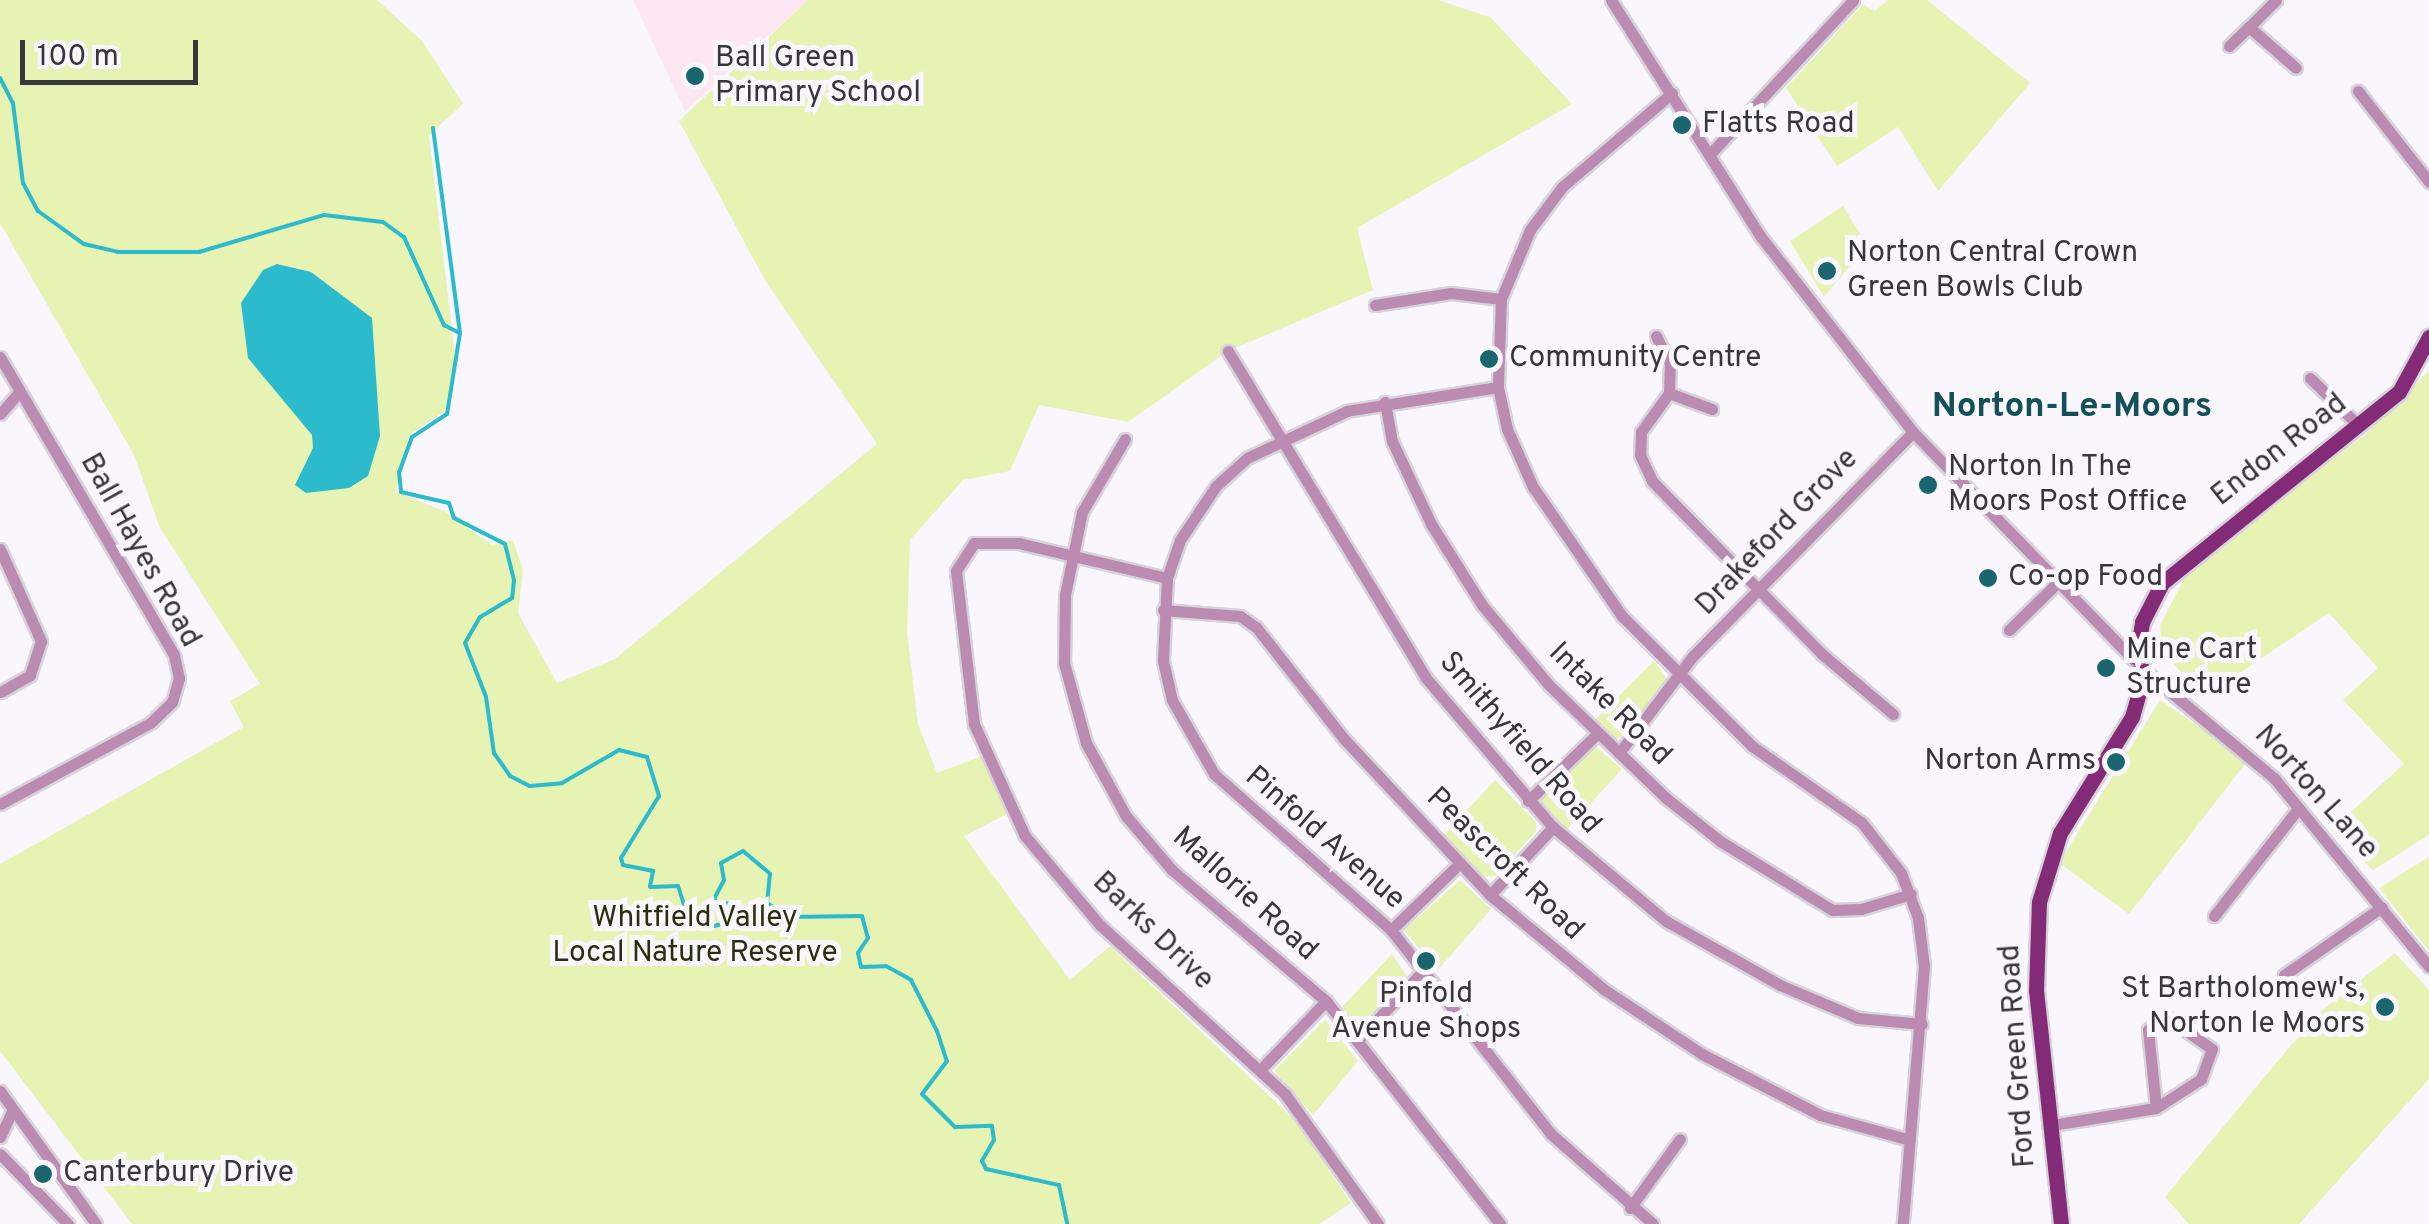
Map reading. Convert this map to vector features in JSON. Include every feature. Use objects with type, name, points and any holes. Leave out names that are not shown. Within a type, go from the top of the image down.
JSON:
[{"type":"main road","name":"Endon Road","points":[[2140,664],[2142,622],[2162,583],[2399,392],[2429,336]]},
{"type":"main road","name":"Ford Green Road","points":[[2061,1224],[2036,990],[2039,902],[2060,833],[2132,717],[2140,664]]},
{"type":"street","name":"Norton Lane","points":[[1611,0],[1772,252],[1913,432],[2055,584],[2140,664],[2236,740],[2382,907],[2429,967]]},
{"type":"street","points":[[1711,153],[1853,0]]},
{"type":"street","points":[[2229,46],[2276,0]]},
{"type":"street","points":[[2249,27],[2296,68]]},
{"type":"street","points":[[2358,91],[2429,182]]},
{"type":"street","points":[[1672,93],[1562,187],[1530,230],[1501,299],[1498,387],[1507,429],[1554,520],[1622,616],[1683,672],[1752,746],[1879,840],[1911,894],[1922,939],[1922,1024],[1903,1224]]},
{"type":"street","points":[[1374,305],[1451,293],[1501,299]]},
{"type":"street","points":[[1656,336],[1670,363],[1669,393],[1641,432],[1640,454],[1652,481],[1757,591],[1893,714]]},
{"type":"street","name":"Smithyfield Road","points":[[1228,351],[1278,440],[1426,678],[1553,827],[1666,920],[1780,984],[1858,1018],[1922,1024]]},
{"type":"street","name":"Ball Hayes Road","points":[[0,357],[174,655],[179,678],[172,702],[150,723],[0,804]]},
{"type":"street","points":[[2310,378],[2358,425]]},
{"type":"street","name":"Pinfold Avenue","points":[[1498,387],[1385,402],[1278,440],[1216,486],[1180,540],[1167,578],[1163,610],[1172,700],[1202,759],[1238,802],[1391,930],[1551,1134],[1652,1224]]},
{"type":"street","points":[[0,414],[20,391]]},
{"type":"street","points":[[1669,393],[1712,410]]},
{"type":"street","name":"Intake Road","points":[[1385,402],[1392,441],[1431,524],[1482,605],[1598,733],[1720,841],[1832,910],[1861,910],[1911,894]]},
{"type":"street","name":"Drakeford Grove","points":[[1619,752],[1683,672],[1757,591],[1913,432]]},
{"type":"street","name":"Mallorie Road","points":[[1124,439],[1082,512],[1072,556],[1064,663],[1086,743],[1126,816],[1172,870],[1326,1001],[1500,1224]]},
{"type":"street","name":"Barks Drive","points":[[1167,578],[990,539],[962,555],[956,602],[974,724],[1025,836],[1100,925],[1261,1069],[1308,1122],[1378,1224]]},
{"type":"street","points":[[0,548],[41,642],[30,674],[0,692]]},
{"type":"street","points":[[2009,630],[2055,584]]},
{"type":"street","name":"Peascroft Road","points":[[1163,610],[1240,616],[1256,627],[1344,740],[1490,895],[1564,960],[1702,1054],[1820,1115],[1910,1140]]},
{"type":"street","points":[[1528,800],[1598,733]]},
{"type":"street","points":[[2214,916],[2298,809]]},
{"type":"street","points":[[1490,895],[1553,827]]},
{"type":"street","points":[[1391,930],[1460,863]]},
{"type":"street","points":[[2284,975],[2318,957],[2382,907]]},
{"type":"street","points":[[1357,1041],[1424,970]]},
{"type":"street","points":[[1261,1069],[1326,1001]]},
{"type":"street","points":[[2052,1125],[2156,1108],[2180,1098],[2214,1056],[2164,1014],[2148,1030],[2156,1108]]},
{"type":"street","points":[[0,1092],[96,1224]]},
{"type":"street","points":[[0,1137],[12,1111]]},
{"type":"street","points":[[1630,1208],[1680,1139]]},
{"type":"street","points":[[0,1154],[68,1224]]},
{"type":"shaded area","name":"Ball Green Primary School","points":[[633,0],[808,0],[685,111]]},
{"type":"green space","name":"Whitfield Valley Local Nature Reserve","points":[[0,0],[377,0],[422,41],[463,104],[429,135],[456,364],[444,412],[410,434],[396,492],[444,511],[492,545],[513,540],[523,570],[518,613],[557,683],[615,659],[877,444],[766,282],[679,121],[808,0],[1438,0],[1490,17],[1572,104],[1357,228],[1373,290],[1228,351],[1128,422],[1039,405],[1010,471],[963,480],[910,540],[907,632],[918,724],[937,773],[982,756],[1007,814],[964,836],[1070,980],[1110,946],[1296,1121],[1351,1203],[1319,1224],[132,1224],[0,1051],[0,864],[244,727],[230,701],[260,684],[160,528],[134,455],[0,223]]},
{"type":"green space","points":[[1889,0],[1927,0],[2030,83],[1938,191],[1898,127],[1837,166],[1786,88],[1863,4],[1874,11]]},
{"type":"green space","name":"Norton Central Crown Green Bowls Club","points":[[1843,206],[1867,245],[1824,297],[1790,241]]},
{"type":"green space","points":[[2429,371],[2429,835],[2373,870],[2331,830],[2404,764],[2343,700],[2378,668],[2329,613],[2204,697],[2162,651],[2160,625],[2190,568],[2366,434]]},
{"type":"green space","points":[[1654,661],[1672,685],[1630,733],[1616,739],[1596,719]]},
{"type":"green space","points":[[2160,700],[2248,760],[2129,914],[2059,863]]},
{"type":"green space","points":[[1595,746],[1622,769],[1566,830],[1539,798]]},
{"type":"green space","points":[[1495,780],[1536,822],[1536,831],[1495,876],[1482,877],[1442,837]]},
{"type":"green space","points":[[2429,857],[2429,951],[2379,888]]},
{"type":"green space","points":[[1460,880],[1491,909],[1437,971],[1404,930]]},
{"type":"green space","points":[[2395,953],[2429,990],[2429,1079],[2299,1224],[2189,1224],[2165,1197],[2316,1015]]},
{"type":"green space","points":[[1392,954],[1408,978],[1357,1028],[1342,1007]]},
{"type":"green space","points":[[1325,1020],[1358,1061],[1313,1115],[1274,1071]]},
{"type":"water","points":[[277,264],[311,272],[372,318],[380,436],[368,476],[349,488],[306,493],[295,485],[313,448],[312,435],[248,358],[241,303],[263,270]]},
{"type":"waterway","points":[[0,78],[13,103],[23,183],[38,211],[84,244],[118,252],[199,252],[324,215],[383,222],[404,237],[444,325],[460,333],[447,414],[412,437],[399,472],[401,492],[449,503],[454,518],[505,544],[514,580],[512,598],[480,617],[465,643],[486,697],[494,753],[510,776],[530,786],[562,783],[619,750],[647,757],[659,796],[621,858],[623,865],[653,871],[650,887],[678,886],[690,923],[710,927],[745,918],[734,902],[718,905],[714,899],[724,880],[721,863],[743,851],[770,874],[767,903],[788,917],[862,916],[868,938],[858,953],[861,967],[886,966],[911,980],[937,1031],[947,1061],[922,1094],[955,1127],[992,1126],[994,1140],[982,1161],[986,1169],[1059,1185],[1067,1224]]},
{"type":"waterway","points":[[433,128],[460,332]]},
{"type":"place","name":"Ball Green Primary School","points":[[695,76]]},
{"type":"place","name":"Flatts Road","points":[[1682,125]]},
{"type":"place","name":"Norton Central Crown Green Bowls Club","points":[[1827,271]]},
{"type":"place","name":"Community Centre","points":[[1489,359]]},
{"type":"place","name":"Norton In The Moors Post Office","points":[[1928,485]]},
{"type":"place","name":"Co-op Food","points":[[1988,578]]},
{"type":"place","name":"Mine Cart Structure","points":[[2106,668]]},
{"type":"place","name":"Norton Arms","points":[[2116,762]]},
{"type":"place","name":"Pinfold Avenue Shops","points":[[1426,961]]},
{"type":"place","name":"St Bartholomew's, Norton le Moors","points":[[2385,1007]]},
{"type":"place","name":"Canterbury Drive","points":[[43,1174]]},
{"type":"district","name":"Norton-Le-Moors","points":[[2072,407]]}]
